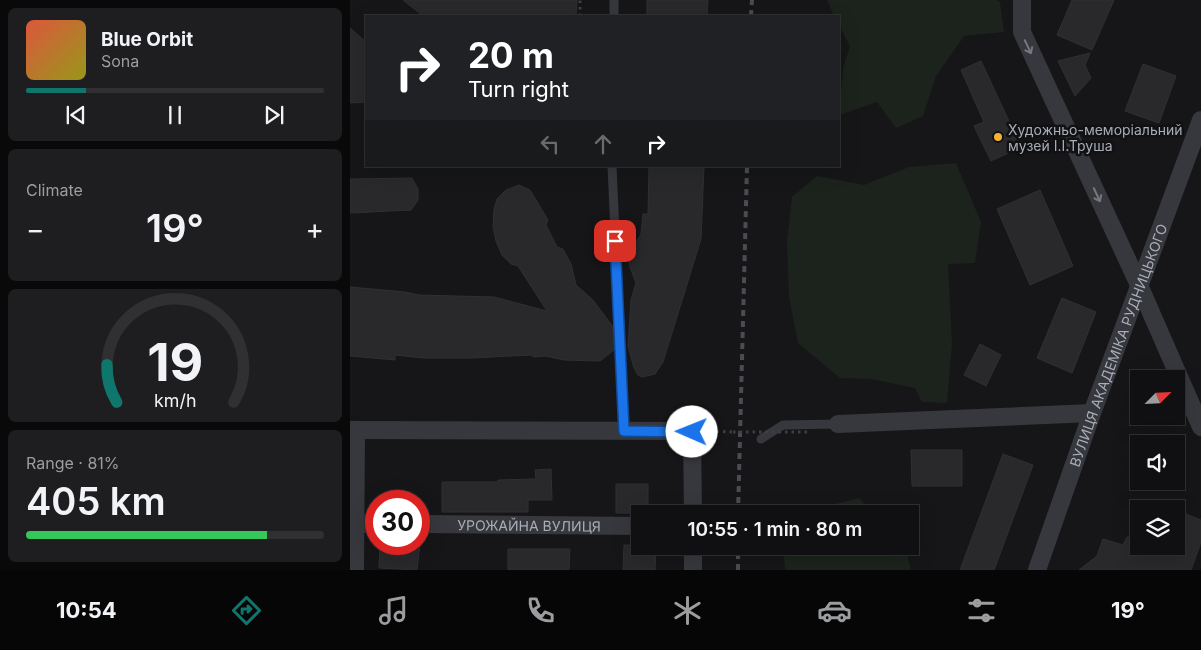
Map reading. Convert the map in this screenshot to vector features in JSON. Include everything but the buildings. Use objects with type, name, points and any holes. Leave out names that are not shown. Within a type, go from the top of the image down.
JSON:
[{"type":"street","points":[[1022,0],[1022,32],[1139,285],[1201,427]]},
{"type":"street","name":"ВУЛИЦЯ АКАДЕМІКА РУДНИЦЬКОГО","points":[[1037,570],[1092,413],[1201,120]]},
{"type":"street","points":[[838,424],[1092,413]]},
{"type":"street","points":[[355,570],[356,524],[353,430],[698,431],[693,505]]},
{"type":"street","points":[[356,524],[365,524]]},
{"type":"street","name":"УРОЖАЙНА ВУЛИЦЯ","points":[[430,524],[631,526]]},
{"type":"street","points":[[693,555],[693,570]]},
{"type":"lane","points":[[614,0],[614,15]]},
{"type":"lane","points":[[612,167],[624,431]]},
{"type":"lane","points":[[761,440],[782,425],[838,424]]},
{"type":"path","points":[[580,0],[580,15]]},
{"type":"path","points":[[698,431],[808,432]]},
{"type":"shaded area","points":[[827,0],[996,0],[1000,2],[1004,32],[964,36],[936,76],[923,116],[896,128],[877,102],[840,115],[843,69],[850,46],[840,27],[840,15],[834,15]]},
{"type":"shaded area","points":[[956,163],[981,222],[975,263],[948,264],[952,343],[947,403],[922,402],[915,388],[871,379],[840,378],[798,343],[789,297],[787,242],[792,197],[817,176],[864,185],[909,167]]},
{"type":"shaded area","points":[[859,498],[866,505],[830,505]]},
{"type":"shaded area","points":[[784,555],[907,555],[911,570],[785,570]]},
{"type":"railway","points":[[751,15],[752,0]]},
{"type":"railway","points":[[738,505],[747,167]]},
{"type":"railway","points":[[738,555],[738,570]]},
{"type":"place","name":"Художньо-меморіальний музей І.І.Труша","points":[[998,137]]},
{"type":"route","points":[[615,241],[624,431],[692,432]]}]
